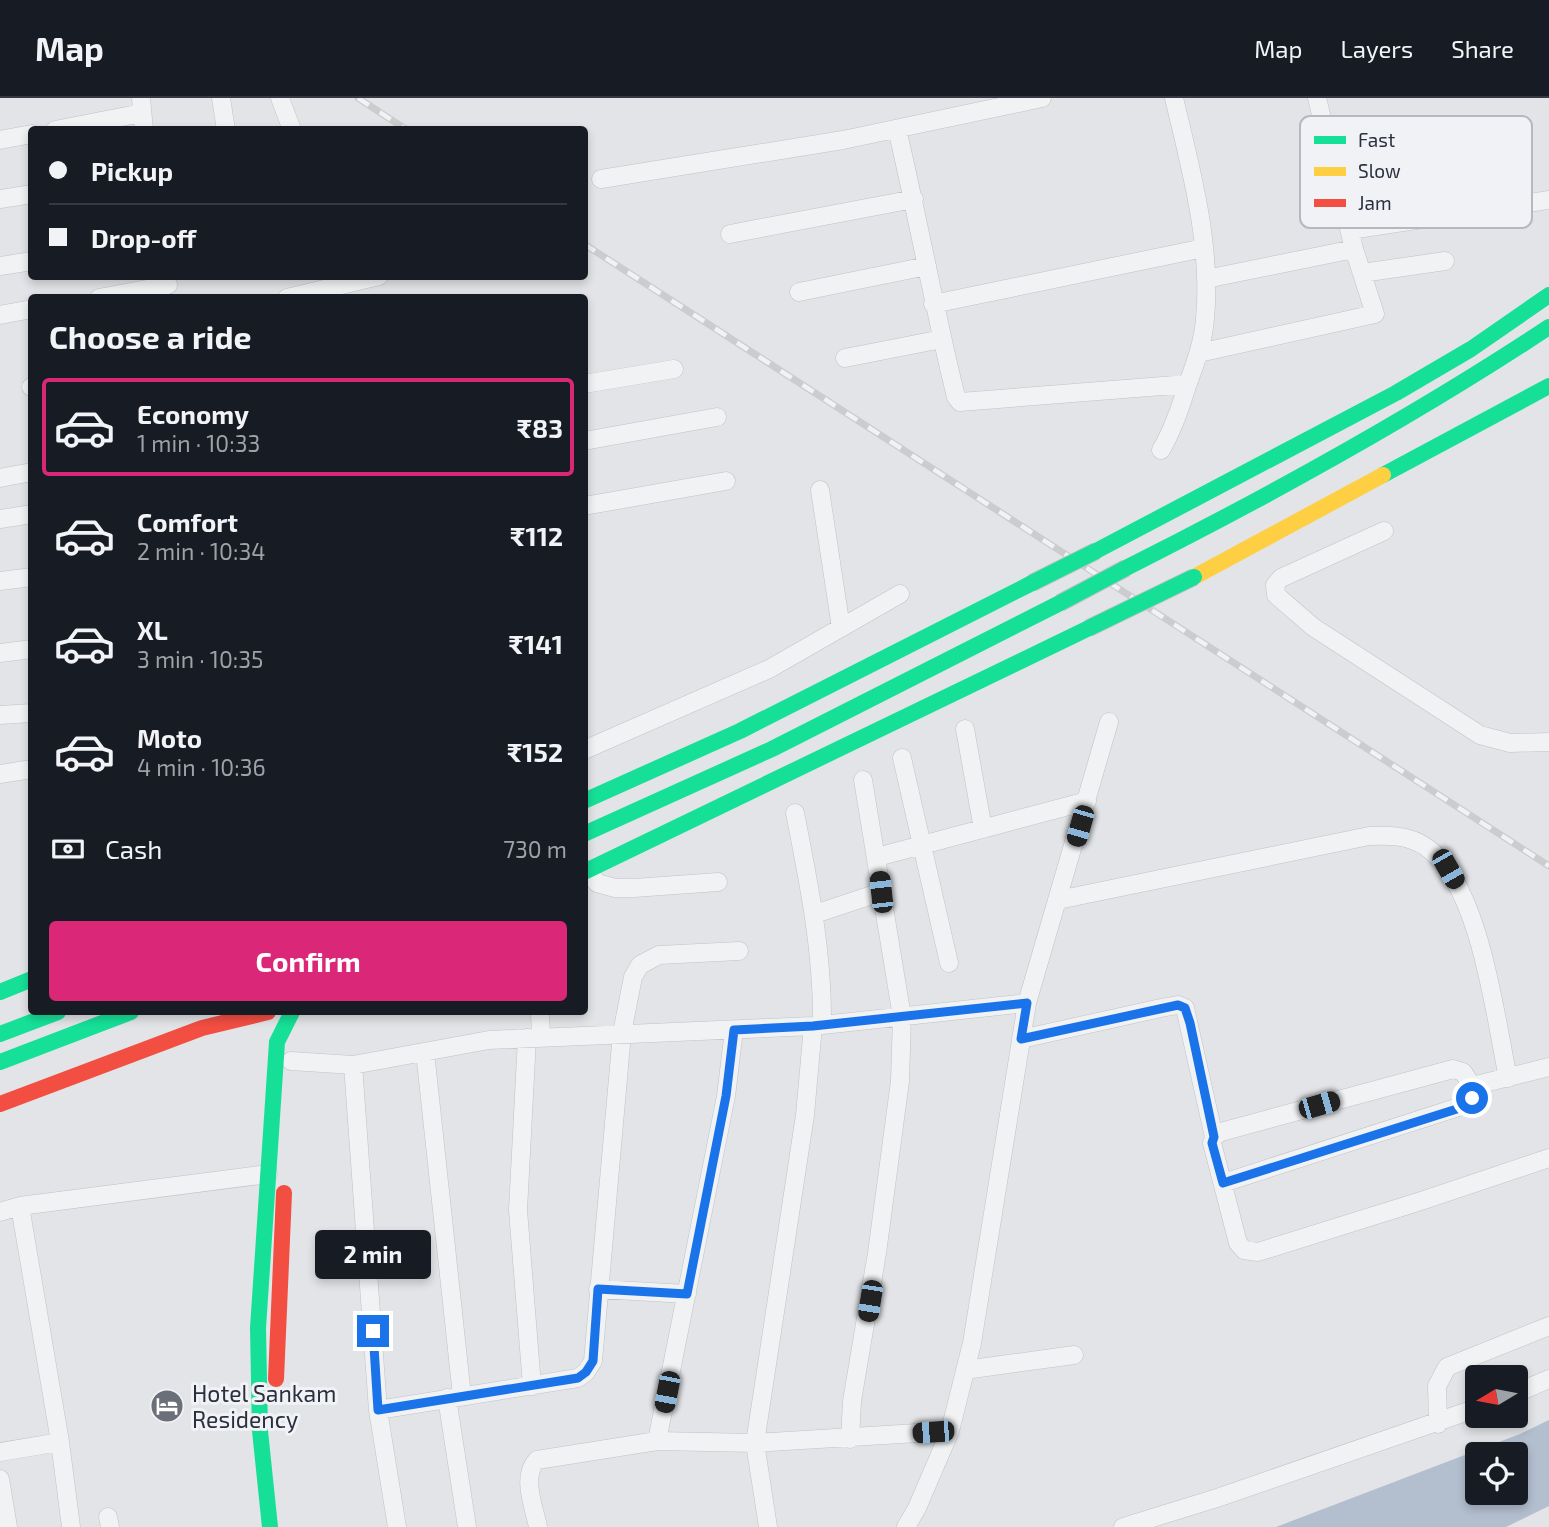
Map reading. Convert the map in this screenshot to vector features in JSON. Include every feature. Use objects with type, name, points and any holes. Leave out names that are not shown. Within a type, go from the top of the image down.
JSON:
[{"type":"main road","points":[[588,799],[740,731],[1096,551],[1396,393],[1471,349],[1549,295]]},
{"type":"main road","points":[[588,832],[772,749],[1060,603],[1360,446],[1485,371],[1549,327]]},
{"type":"main road","points":[[588,870],[1194,577],[1549,386]]},
{"type":"main road","points":[[0,992],[28,981]]},
{"type":"main road","points":[[0,1034],[50,1015]]},
{"type":"main road","points":[[0,1062],[123,1015]]},
{"type":"main road","points":[[0,1104],[202,1028],[256,1015]]},
{"type":"main road","points":[[276,1392],[277,1042],[290,1015]]},
{"type":"main road","points":[[287,1136],[293,1038],[291,1015]]},
{"type":"main road","points":[[270,1527],[260,1431],[258,1328],[276,1174]]},
{"type":"main road","points":[[278,1442],[283,1491]]},
{"type":"street","points":[[221,98],[225,126]]},
{"type":"street","points":[[280,98],[290,126]]},
{"type":"street","points":[[601,179],[897,130],[1042,98]]},
{"type":"street","points":[[1161,450],[1177,420],[1199,353],[1205,320],[1204,248],[1193,178],[1174,98]]},
{"type":"street","points":[[1317,98],[1322,116]]},
{"type":"street","points":[[75,126],[142,113]]},
{"type":"street","points":[[897,130],[914,199],[933,304],[956,397],[966,403],[1125,387],[1188,384]]},
{"type":"street","points":[[0,140],[28,135]]},
{"type":"street","points":[[0,199],[28,195]]},
{"type":"street","points":[[730,234],[914,199]]},
{"type":"street","points":[[1199,353],[1375,314],[1350,230],[1363,228]]},
{"type":"street","points":[[933,304],[1204,248]]},
{"type":"street","points":[[1206,279],[1354,249]]},
{"type":"street","points":[[1362,273],[1445,261]]},
{"type":"street","points":[[0,266],[28,262]]},
{"type":"street","points":[[799,292],[927,266]]},
{"type":"street","points":[[304,294],[362,280]]},
{"type":"street","points":[[122,294],[168,286]]},
{"type":"street","points":[[0,315],[28,310]]},
{"type":"street","points":[[845,358],[942,339]]},
{"type":"street","points":[[588,383],[674,369]]},
{"type":"street","points":[[588,440],[717,417]]},
{"type":"street","points":[[0,478],[28,472]]},
{"type":"street","points":[[588,505],[726,481]]},
{"type":"street","points":[[820,490],[841,628]]},
{"type":"street","points":[[0,519],[28,515]]},
{"type":"street","points":[[1384,531],[1281,578],[1275,586],[1276,595],[1313,627],[1480,735],[1510,743],[1549,742]]},
{"type":"street","points":[[0,581],[28,578]]},
{"type":"street","points":[[588,748],[769,669],[900,594]]},
{"type":"street","points":[[0,653],[28,650]]},
{"type":"street","points":[[0,715],[28,713]]},
{"type":"street","points":[[906,1527],[950,1431],[972,1343],[1027,1003],[1109,722]]},
{"type":"street","points":[[965,729],[983,829]]},
{"type":"street","points":[[902,758],[949,963]]},
{"type":"street","points":[[0,774],[28,770]]},
{"type":"street","points":[[850,1439],[852,1401],[877,1253],[900,1081],[902,1017],[863,780]]},
{"type":"street","points":[[877,857],[1087,801]]},
{"type":"street","points":[[768,1527],[755,1443],[823,985],[815,914],[794,813]]},
{"type":"street","points":[[1058,900],[1368,835],[1397,835],[1425,847],[1448,869],[1461,890],[1478,936],[1508,1078]]},
{"type":"street","points":[[588,873],[597,883],[615,888],[718,882]]},
{"type":"street","points":[[815,914],[881,892]]},
{"type":"street","points":[[378,1410],[578,1378],[586,1372],[593,1361],[622,1032],[634,977],[640,965],[659,955],[739,951]]},
{"type":"street","points":[[291,1061],[353,1065],[489,1040],[622,1032],[818,1026],[1027,1003]]},
{"type":"street","points":[[1021,1039],[1161,1008],[1178,1005],[1185,1008],[1214,1137],[1212,1143],[1238,1243],[1244,1250],[1251,1252],[1421,1201],[1549,1158]]},
{"type":"street","points":[[532,1386],[518,1210],[534,1038],[539,1015]]},
{"type":"street","points":[[657,1441],[726,1096],[734,1030]]},
{"type":"street","points":[[425,1052],[467,1527]]},
{"type":"street","points":[[353,1065],[378,1410],[397,1527]]},
{"type":"street","points":[[1472,1086],[1549,1067]]},
{"type":"street","points":[[1214,1137],[1221,1132],[1441,1070],[1453,1069],[1462,1072],[1472,1086],[1472,1098],[1460,1108],[1223,1183]]},
{"type":"street","points":[[0,1212],[20,1206],[276,1174]]},
{"type":"street","points":[[20,1206],[60,1442],[71,1527]]},
{"type":"street","points":[[598,1289],[687,1294]]},
{"type":"street","points":[[1438,1424],[1437,1386],[1447,1367],[1549,1326]]},
{"type":"street","points":[[965,1370],[1074,1355]]},
{"type":"street","points":[[1528,1388],[1549,1379]]},
{"type":"street","points":[[1123,1527],[1465,1413]]},
{"type":"street","points":[[538,1527],[528,1476],[530,1467],[537,1460],[657,1441],[755,1443],[950,1431]]},
{"type":"street","points":[[0,1451],[60,1442]]},
{"type":"street","points":[[0,1479],[8,1527]]},
{"type":"water","points":[[1549,1420],[1549,1506],[1506,1527],[1276,1527],[1465,1455],[1465,1505],[1528,1505],[1528,1442],[1499,1442]]},
{"type":"railway","points":[[358,98],[401,126]]},
{"type":"railway","points":[[588,247],[1549,866]]},
{"type":"traffic: fast","points":[[1096,551],[1396,393],[1471,349],[1549,295]]},
{"type":"traffic: fast","points":[[1126,568],[1341,454],[1549,327]]},
{"type":"traffic: fast","points":[[1383,475],[1549,386]]},
{"type":"traffic: fast","points":[[1032,583],[1096,551]]},
{"type":"traffic: fast","points":[[1060,603],[1126,568]]},
{"type":"traffic: fast","points":[[1089,628],[1194,577]]},
{"type":"traffic: fast","points":[[588,799],[740,731],[1032,583]]},
{"type":"traffic: fast","points":[[588,832],[772,749],[1060,603]]},
{"type":"traffic: fast","points":[[588,870],[1089,628]]},
{"type":"traffic: fast","points":[[0,992],[28,981]]},
{"type":"traffic: fast","points":[[0,1034],[50,1015]]},
{"type":"traffic: fast","points":[[0,1062],[123,1015]]},
{"type":"traffic: fast","points":[[270,1527],[260,1431],[258,1328],[277,1042],[290,1015]]},
{"type":"traffic: slow","points":[[1194,577],[1383,475]]},
{"type":"traffic: jam","points":[[0,1104],[202,1028],[256,1015]]},
{"type":"traffic: jam","points":[[276,1379],[284,1193]]},
{"type":"place","name":"Hotel Sankam Residency","points":[[167,1406]]},
{"type":"route","points":[[373,1331],[378,1410],[578,1378],[593,1361],[598,1289],[687,1294],[726,1096],[734,1030],[813,1026],[1027,1003],[1021,1039],[1178,1005],[1185,1008],[1190,1023],[1214,1137],[1212,1143],[1223,1183],[1460,1108],[1472,1098]]}]
